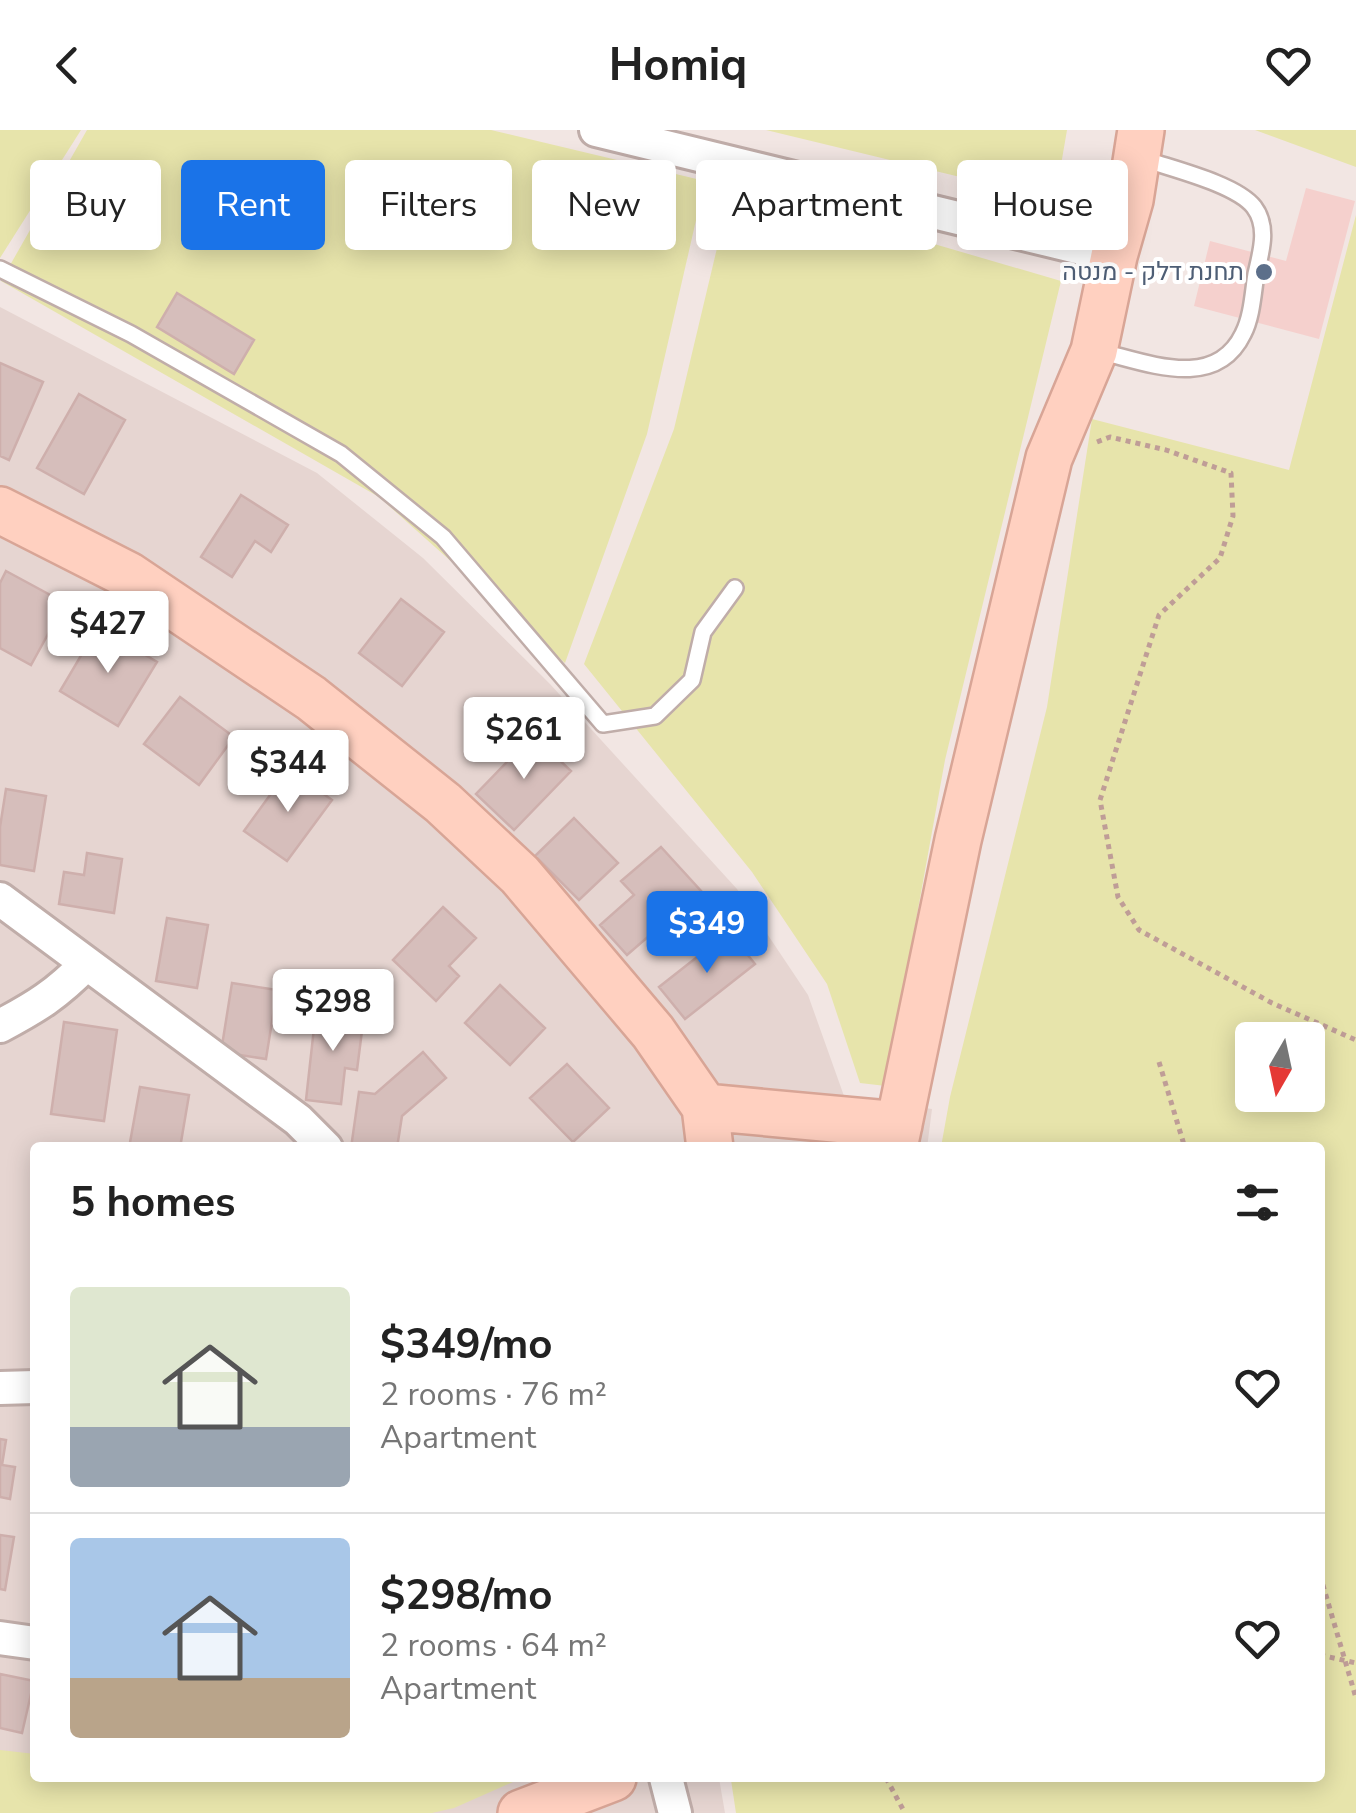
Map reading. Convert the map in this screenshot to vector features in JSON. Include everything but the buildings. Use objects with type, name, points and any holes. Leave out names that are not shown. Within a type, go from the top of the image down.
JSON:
[{"type":"street","points":[[596,130],[1114,256]]},
{"type":"street","points":[[0,510],[128,575],[311,698],[443,803],[520,875],[653,1032],[707,1127],[897,1136],[958,840],[1049,458],[1094,351],[1114,256],[1146,155]]},
{"type":"street","points":[[0,899],[298,1120],[320,1142]]},
{"type":"street","points":[[0,1026],[60,991],[86,964]]},
{"type":"street","points":[[0,1388],[30,1387]]},
{"type":"street","points":[[0,1638],[30,1642]]},
{"type":"street","points":[[521,1813],[604,1782]]},
{"type":"street","points":[[667,1782],[675,1813]]},
{"type":"lane","points":[[1094,351],[1198,370],[1218,362],[1236,346],[1245,331],[1263,241],[1262,224],[1254,207],[1236,191],[1146,155]]},
{"type":"lane","points":[[0,270],[131,334],[341,454],[444,537],[604,724],[655,716],[692,680],[702,632],[735,588]]},
{"type":"path","points":[[1049,458],[1110,437],[1166,450],[1231,473],[1233,516],[1220,558],[1159,615],[1100,800],[1118,897],[1138,930],[1272,1002],[1356,1040]]},
{"type":"path","points":[[1159,1062],[1184,1142]]},
{"type":"path","points":[[1325,1592],[1356,1698]]},
{"type":"path","points":[[1325,1656],[1356,1663]]},
{"type":"path","points":[[888,1782],[906,1813]]},
{"type":"shaded area","points":[[0,130],[81,130],[62,160],[30,160],[30,211],[0,258]]},
{"type":"shaded area","points":[[87,130],[491,130],[617,160],[532,160],[532,250],[676,250],[676,174],[696,179],[696,220],[647,434],[565,663],[379,497],[1,281],[30,230],[30,250],[161,250],[161,160],[70,160]]},
{"type":"shaded area","points":[[766,130],[1067,130],[1062,160],[957,160],[957,176],[937,171],[937,160],[890,160]]},
{"type":"shaded area","points":[[1255,130],[1356,130],[1356,167]]},
{"type":"shaded area","name":"תחנת דלק - מנטה","points":[[1306,188],[1355,201],[1319,339],[1194,306],[1210,241],[1286,261]]},
{"type":"shaded area","points":[[1356,215],[1356,1813],[736,1813],[731,1782],[1325,1782],[1325,1142],[942,1142],[1047,707],[1092,419],[1289,470]]},
{"type":"shaded area","points":[[937,245],[1061,281],[945,760],[886,1086],[860,1083],[827,984],[752,872],[584,664],[674,429],[717,250],[937,250]]},
{"type":"shaded area","points":[[0,307],[317,473],[423,558],[550,684],[737,889],[808,995],[844,1096],[932,1109],[928,1142],[30,1142],[30,1782],[720,1782],[725,1813],[0,1813]]},
{"type":"shaded area","points":[[0,1750],[30,1753],[30,1782],[513,1782],[454,1808],[432,1813],[0,1813]]},
{"type":"place","name":"תחנת דלק - מנטה","points":[[1264,272]]}]
